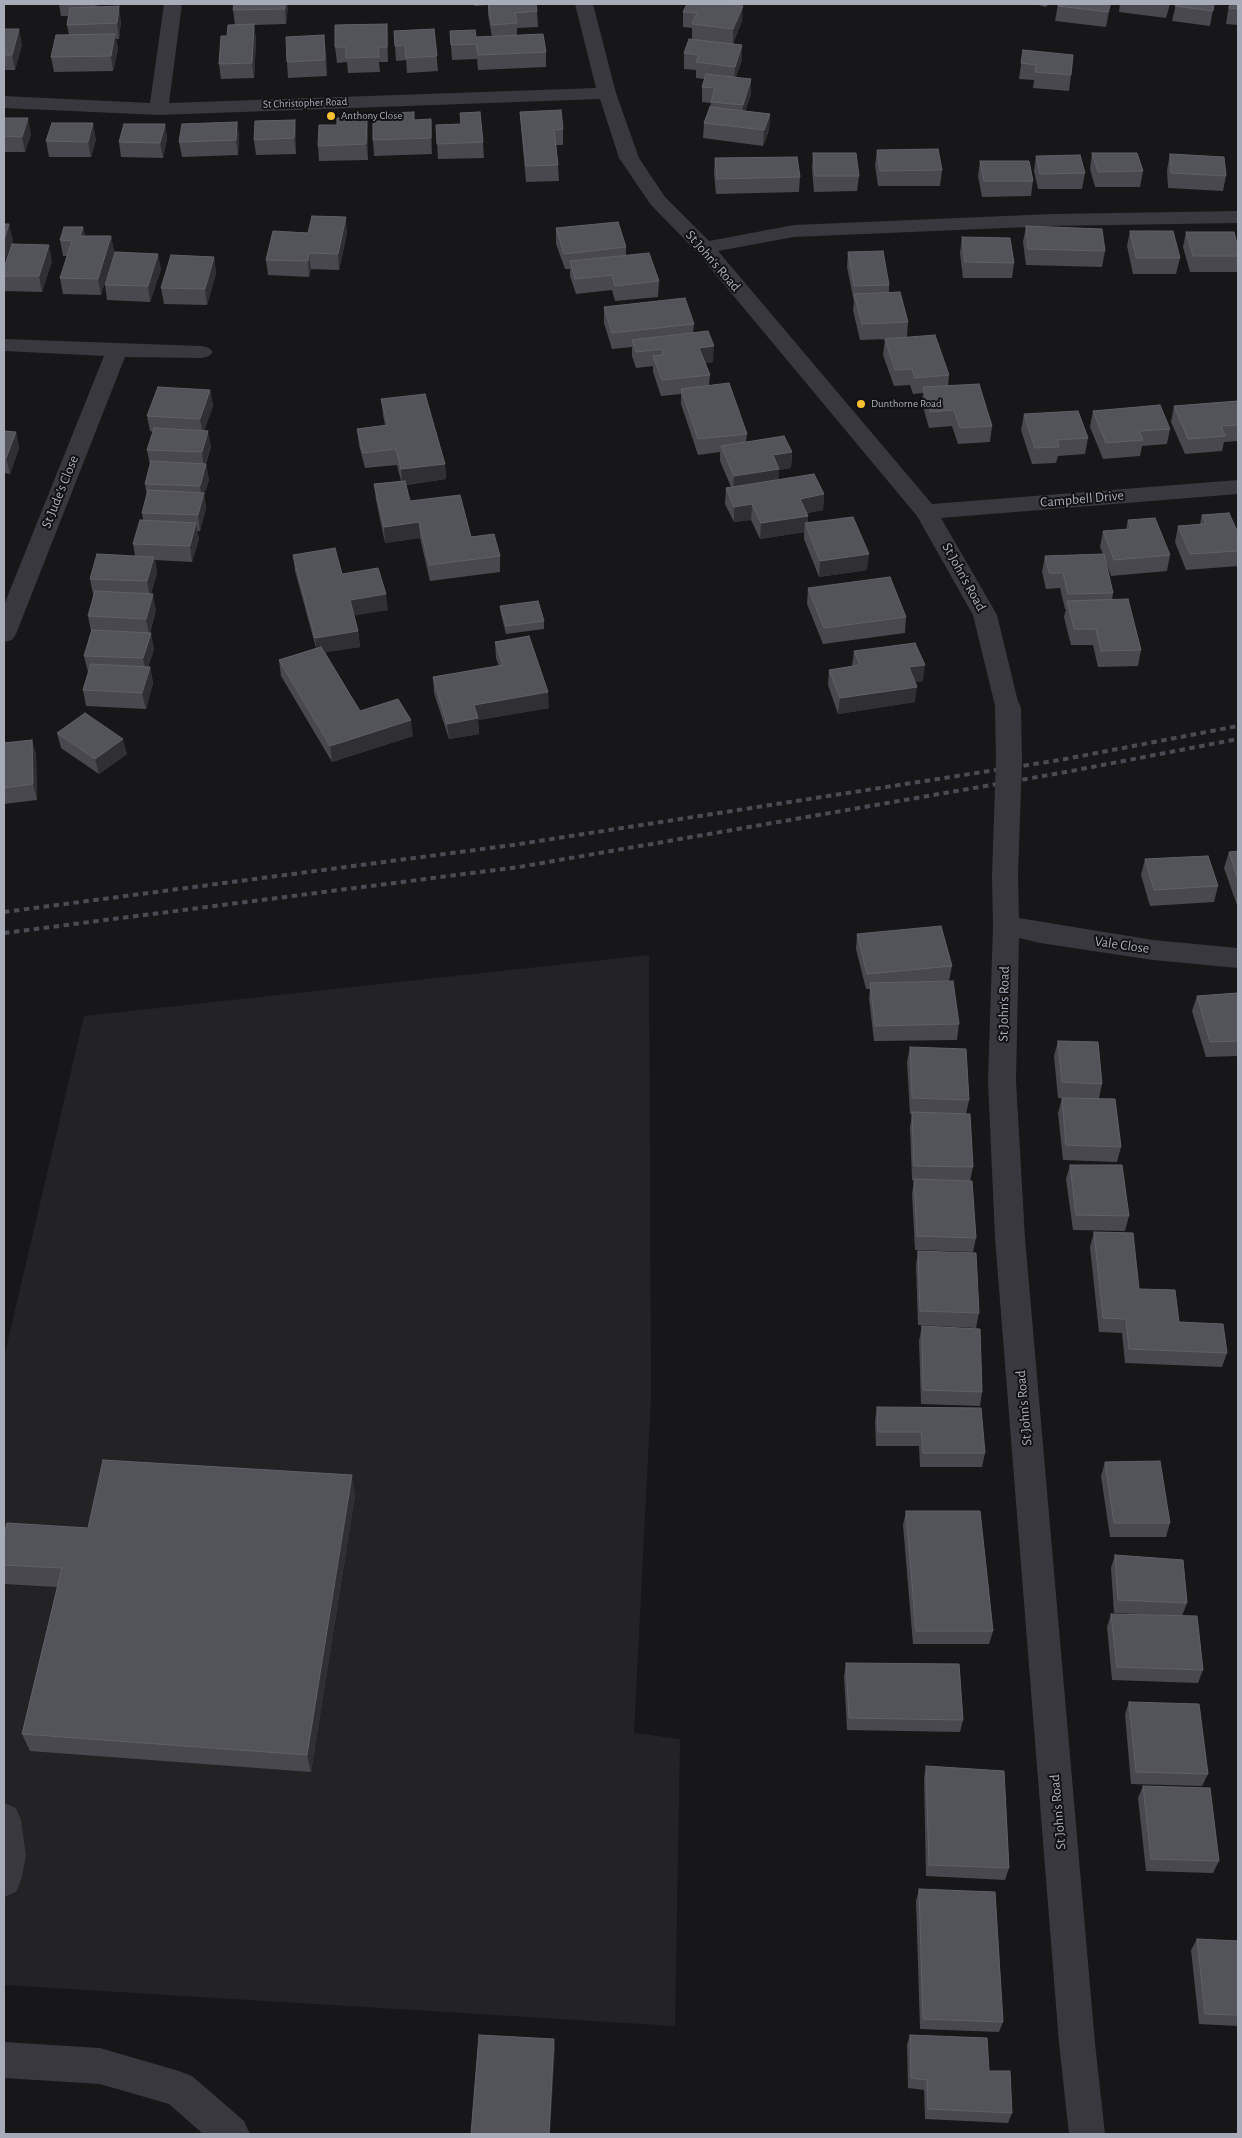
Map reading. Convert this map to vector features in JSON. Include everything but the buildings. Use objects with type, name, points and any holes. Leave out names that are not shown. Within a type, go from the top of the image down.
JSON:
[{"type":"street","points":[[159,109],[174,4]]},
{"type":"street","name":"St John's Road","points":[[584,4],[607,93],[629,158],[658,201],[704,248],[926,512],[985,614],[1008,710],[1009,760],[1002,1081],[1010,1238],[1076,2033],[1087,2134]]},
{"type":"street","name":"St Christopher Road","points":[[4,102],[159,109],[607,93]]},
{"type":"street","points":[[704,248],[794,231],[1052,220],[1238,217]]},
{"type":"street","points":[[4,345],[202,352]]},
{"type":"street","name":"St Jude's Close","points":[[4,634],[116,350]]},
{"type":"street","name":"Campbell Drive","points":[[926,512],[1238,487]]},
{"type":"street","name":"Vale Close","points":[[1006,925],[1040,934],[1153,950],[1238,958]]},
{"type":"street","points":[[4,1820],[9,1856],[4,1880]]},
{"type":"street","points":[[4,2060],[100,2066],[179,2089],[231,2134]]},
{"type":"shaded area","points":[[649,955],[651,1398],[634,1733],[680,1739],[675,2026],[4,1985],[4,1357],[84,1016]]},
{"type":"railway","points":[[4,912],[513,845],[1060,760],[1238,726]]},
{"type":"railway","points":[[4,933],[519,867],[1066,772],[1238,739]]},
{"type":"place","name":"Anthony Close","points":[[331,116]]},
{"type":"place","name":"Dunthorne Road","points":[[861,404]]}]
